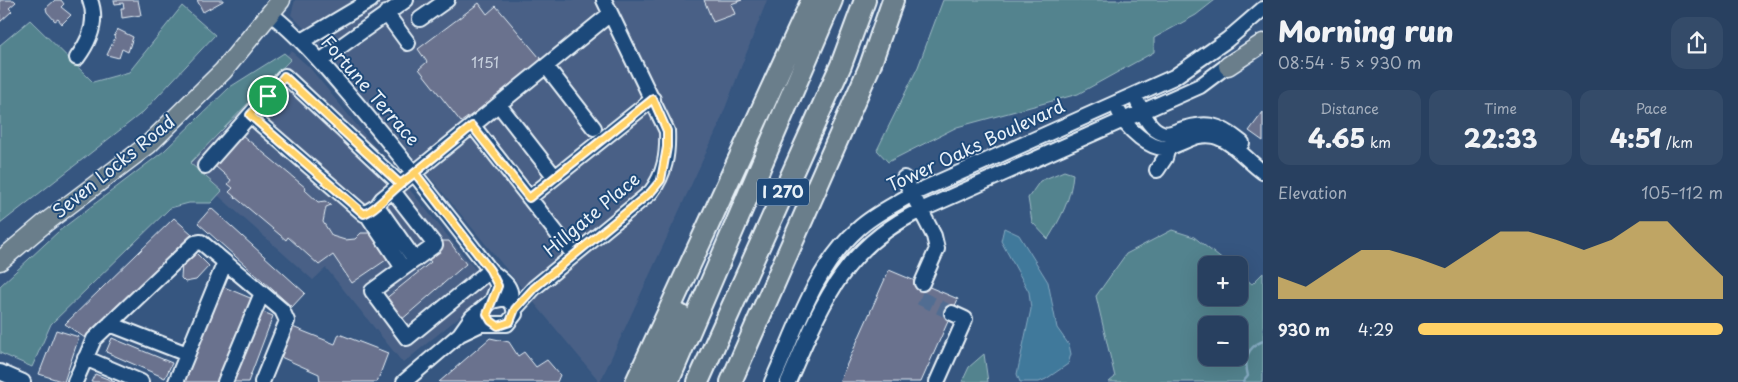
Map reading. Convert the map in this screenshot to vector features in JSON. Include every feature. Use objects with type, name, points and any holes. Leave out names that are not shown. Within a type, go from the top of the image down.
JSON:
[{"type":"highway","name":"I 270","points":[[636,382],[812,0]]},
{"type":"highway","name":"I 270","points":[[668,382],[832,0]]},
{"type":"highway","name":"I 270","points":[[698,382],[841,64],[865,0]]},
{"type":"highway","name":"I 270","points":[[731,382],[870,66],[893,0]]},
{"type":"highway","points":[[653,382],[702,258],[722,193]]},
{"type":"highway","points":[[716,382],[792,244]]},
{"type":"main road","name":"Seven Locks Road","points":[[0,261],[45,223],[148,145],[223,71],[281,0]]},
{"type":"main road","points":[[1228,66],[1263,43]]},
{"type":"street","points":[[77,58],[90,38],[92,27],[90,0]]},
{"type":"street","points":[[302,41],[371,0]]},
{"type":"street","points":[[320,61],[406,0]]},
{"type":"street","name":"Hillgate Place","points":[[513,305],[651,192],[661,180],[667,147],[667,131],[604,0]]},
{"type":"street","points":[[420,19],[438,2]]},
{"type":"street","name":"Tower Oaks Boulevard","points":[[772,382],[817,280],[839,248],[876,214],[912,194],[1174,77],[1227,40],[1263,9]]},
{"type":"street","points":[[386,13],[408,43]]},
{"type":"street","name":"Fortune Terrace","points":[[271,14],[302,41],[320,61],[415,173],[490,270],[498,286],[490,302]]},
{"type":"street","points":[[250,115],[364,214],[610,14]]},
{"type":"street","name":"Tower Oaks Boulevard","points":[[788,382],[826,296],[850,264],[877,236],[901,220],[921,210],[1200,86],[1228,66],[1263,35]]},
{"type":"street","points":[[546,66],[594,128]]},
{"type":"street","points":[[205,166],[284,76],[396,188],[435,245],[372,291],[407,338],[490,270]]},
{"type":"street","points":[[1134,94],[1150,125],[1161,133],[1166,134],[1195,125],[1208,124],[1220,128],[1263,161]]},
{"type":"street","points":[[529,198],[653,99]]},
{"type":"street","points":[[1115,102],[1122,120],[1131,130],[1149,143],[1168,148],[1196,136],[1212,136],[1236,149],[1263,172]]},
{"type":"street","points":[[498,105],[555,177]]},
{"type":"street","points":[[472,126],[574,255]]},
{"type":"street","points":[[1157,170],[1165,158],[1168,148]]},
{"type":"street","points":[[904,178],[934,236],[937,249],[924,284]]},
{"type":"street","points":[[372,209],[415,260]]},
{"type":"street","points":[[372,209],[404,268]]},
{"type":"street","points":[[75,382],[94,340],[195,243],[201,242],[282,310],[287,321],[262,382]]},
{"type":"street","points":[[176,382],[225,262]]},
{"type":"street","name":"Fortune Terrace","points":[[490,270],[508,284]]},
{"type":"street","points":[[508,284],[534,288]]},
{"type":"street","points":[[460,334],[482,324],[503,326],[510,322],[513,305],[508,284]]},
{"type":"street","points":[[225,382],[262,293]]},
{"type":"street","points":[[404,382],[460,334],[472,317],[490,302],[501,298],[513,305]]},
{"type":"street","points":[[490,302],[487,314],[494,324]]},
{"type":"street","points":[[937,382],[966,319],[952,313]]},
{"type":"street","points":[[110,324],[187,354]]},
{"type":"street","points":[[85,358],[141,382]]},
{"type":"street","points":[[0,372],[22,382]]},
{"type":"shaded area","points":[[295,0],[767,0],[717,129],[600,382],[317,41],[291,15]]},
{"type":"shaded area","points":[[291,51],[309,67],[492,290],[403,363],[326,268],[313,280],[183,164]]},
{"type":"shaded area","points":[[1004,228],[1019,235],[1048,282],[1057,328],[1069,345],[1071,354],[1068,364],[1039,382],[1020,382],[1017,374],[1031,309],[1029,292],[1001,241]]},
{"type":"green space","points":[[943,0],[1215,0],[1196,15],[1154,38],[1154,52],[1078,94],[957,127],[888,162],[877,150],[918,67]]},
{"type":"green space","points":[[182,6],[215,35],[143,112],[0,224],[0,45],[30,20],[93,82],[129,72]]},
{"type":"green space","points":[[284,53],[291,59],[190,163],[222,191],[211,203],[189,203],[170,208],[51,324],[32,367],[0,353],[0,286],[59,231],[164,151],[230,87]]},
{"type":"green space","points":[[1064,171],[1073,174],[1070,192],[1061,216],[1048,239],[1032,222],[1028,198],[1040,181]]},
{"type":"green space","points":[[1172,230],[1194,237],[1218,256],[1198,256],[1198,306],[1248,306],[1248,281],[1252,284],[1263,273],[1263,382],[1109,382],[1115,377],[1096,296],[1126,254]]},
{"type":"green space","points":[[984,354],[988,382],[962,382],[969,367]]},
{"type":"building","points":[[0,0],[14,0],[16,2],[9,8],[12,11],[0,22]]},
{"type":"building","points":[[55,0],[61,0],[64,4],[61,7],[71,15],[62,24],[58,19],[55,21],[47,12],[46,8]]},
{"type":"building","points":[[114,0],[138,0],[141,15],[122,18],[121,8],[124,8],[123,3],[115,4]]},
{"type":"building","points":[[197,0],[223,0],[223,1],[203,12]]},
{"type":"building","points":[[704,0],[742,0],[731,4],[735,14],[713,22]]},
{"type":"building","points":[[479,3],[487,14],[496,6],[545,64],[461,122],[419,69],[427,62],[418,49]]},
{"type":"building","points":[[117,29],[133,37],[128,52],[122,49],[119,58],[107,55]]},
{"type":"building","points":[[1263,112],[1263,141],[1249,131]]},
{"type":"building","points":[[242,135],[306,188],[305,190],[318,202],[325,201],[331,205],[326,207],[323,222],[332,236],[345,240],[355,239],[361,233],[372,233],[389,258],[352,283],[333,255],[319,265],[288,237],[286,240],[229,192],[233,188],[228,184],[231,180],[215,166]]},
{"type":"building","points":[[211,208],[305,293],[292,307],[198,223]]},
{"type":"building","points":[[174,218],[192,234],[85,338],[65,324]]},
{"type":"building","points":[[442,241],[449,241],[466,264],[400,321],[384,300],[431,262],[425,255]]},
{"type":"building","points":[[195,252],[209,266],[196,280],[185,282],[181,278],[182,264]]},
{"type":"building","points":[[889,270],[958,299],[921,382],[839,382]]},
{"type":"building","points":[[224,287],[255,300],[220,382],[182,382]]},
{"type":"building","points":[[258,310],[273,316],[248,382],[226,382]]},
{"type":"building","points":[[285,324],[335,344],[339,334],[388,353],[377,382],[320,382],[319,374],[274,354]]},
{"type":"building","points":[[56,330],[79,337],[64,382],[39,374]]},
{"type":"building","points":[[112,338],[172,363],[165,378],[106,352]]},
{"type":"building","points":[[490,338],[509,342],[518,356],[524,352],[536,367],[547,360],[560,375],[557,382],[439,382]]},
{"type":"building","points":[[95,374],[115,382],[91,382]]},
{"type":"waterway","points":[[1243,382],[1248,376],[1246,364],[1248,355],[1253,347],[1263,341]]},
{"type":"tunnel","points":[[920,298],[952,313]]},
{"type":"route","points":[[268,96],[250,115],[364,214],[377,206],[382,199],[415,173],[472,126],[529,198],[653,99],[667,131],[667,147],[661,180],[651,192],[534,288],[532,293],[515,309],[515,314],[510,322],[503,326],[498,326],[488,318],[487,314],[487,309],[498,286],[490,270],[415,173],[400,184],[284,76],[268,96]]}]
